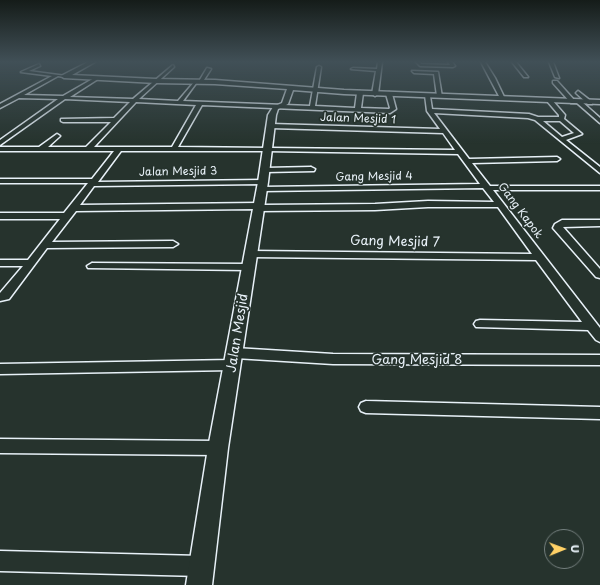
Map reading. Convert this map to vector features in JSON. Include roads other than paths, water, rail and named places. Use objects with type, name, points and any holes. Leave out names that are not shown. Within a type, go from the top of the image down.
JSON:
[{"type":"street","points":[[2,104],[30,89]]},
{"type":"street","points":[[0,144],[62,98],[77,89]]},
{"type":"street","points":[[88,149],[147,89]]},
{"type":"street","points":[[179,103],[191,89]]},
{"type":"street","name":"Jalan Mesjid","points":[[200,576],[218,448],[259,207],[270,126],[274,110],[285,104],[290,89]]},
{"type":"street","points":[[301,89],[375,94],[600,102]]},
{"type":"street","points":[[375,94],[376,89]]},
{"type":"street","points":[[439,89],[440,96]]},
{"type":"street","points":[[499,89],[503,98]]},
{"type":"street","points":[[564,89],[576,102],[600,121]]},
{"type":"street","points":[[312,108],[315,91]]},
{"type":"street","points":[[578,92],[590,102]]},
{"type":"street","points":[[358,109],[360,93]]},
{"type":"street","points":[[18,96],[390,111],[393,109],[389,94]]},
{"type":"street","name":"Gang Kapok","points":[[427,96],[430,111],[600,337]]},
{"type":"street","points":[[550,101],[562,116],[561,119]]},
{"type":"street","points":[[174,149],[200,103]]},
{"type":"street","points":[[430,111],[529,116],[537,119],[561,119],[579,134],[561,140]]},
{"type":"street","points":[[537,119],[600,171]]},
{"type":"street","points":[[63,120],[116,120]]},
{"type":"street","name":"Jalan Mesjid 1","points":[[270,126],[445,131]]},
{"type":"street","points":[[41,149],[57,136]]},
{"type":"street","points":[[0,149],[267,148],[460,152]]},
{"type":"street","points":[[2,299],[119,149]]},
{"type":"street","points":[[467,161],[558,159]]},
{"type":"street","points":[[263,180],[311,169]]},
{"type":"street","name":"Jalan Mesjid 3","points":[[0,182],[263,180]]},
{"type":"street","name":"Gang Mesjid 4","points":[[263,180],[487,187],[600,188]]},
{"type":"street","points":[[74,208],[375,207],[428,204],[501,205]]},
{"type":"street","points":[[0,216],[68,216]]},
{"type":"street","points":[[600,223],[562,224],[558,226],[558,228],[600,275]]},
{"type":"street","points":[[46,244],[173,244]]},
{"type":"street","name":"Gang Mesjid 7","points":[[92,266],[250,261],[540,257]]},
{"type":"street","points":[[0,263],[31,263]]},
{"type":"street","points":[[480,324],[592,326]]},
{"type":"street","name":"Gang Mesjid 8","points":[[0,369],[234,359],[600,360]]},
{"type":"street","points":[[366,408],[600,413]]},
{"type":"street","points":[[0,446],[218,448]]},
{"type":"street","points":[[0,561],[200,576]]}]
